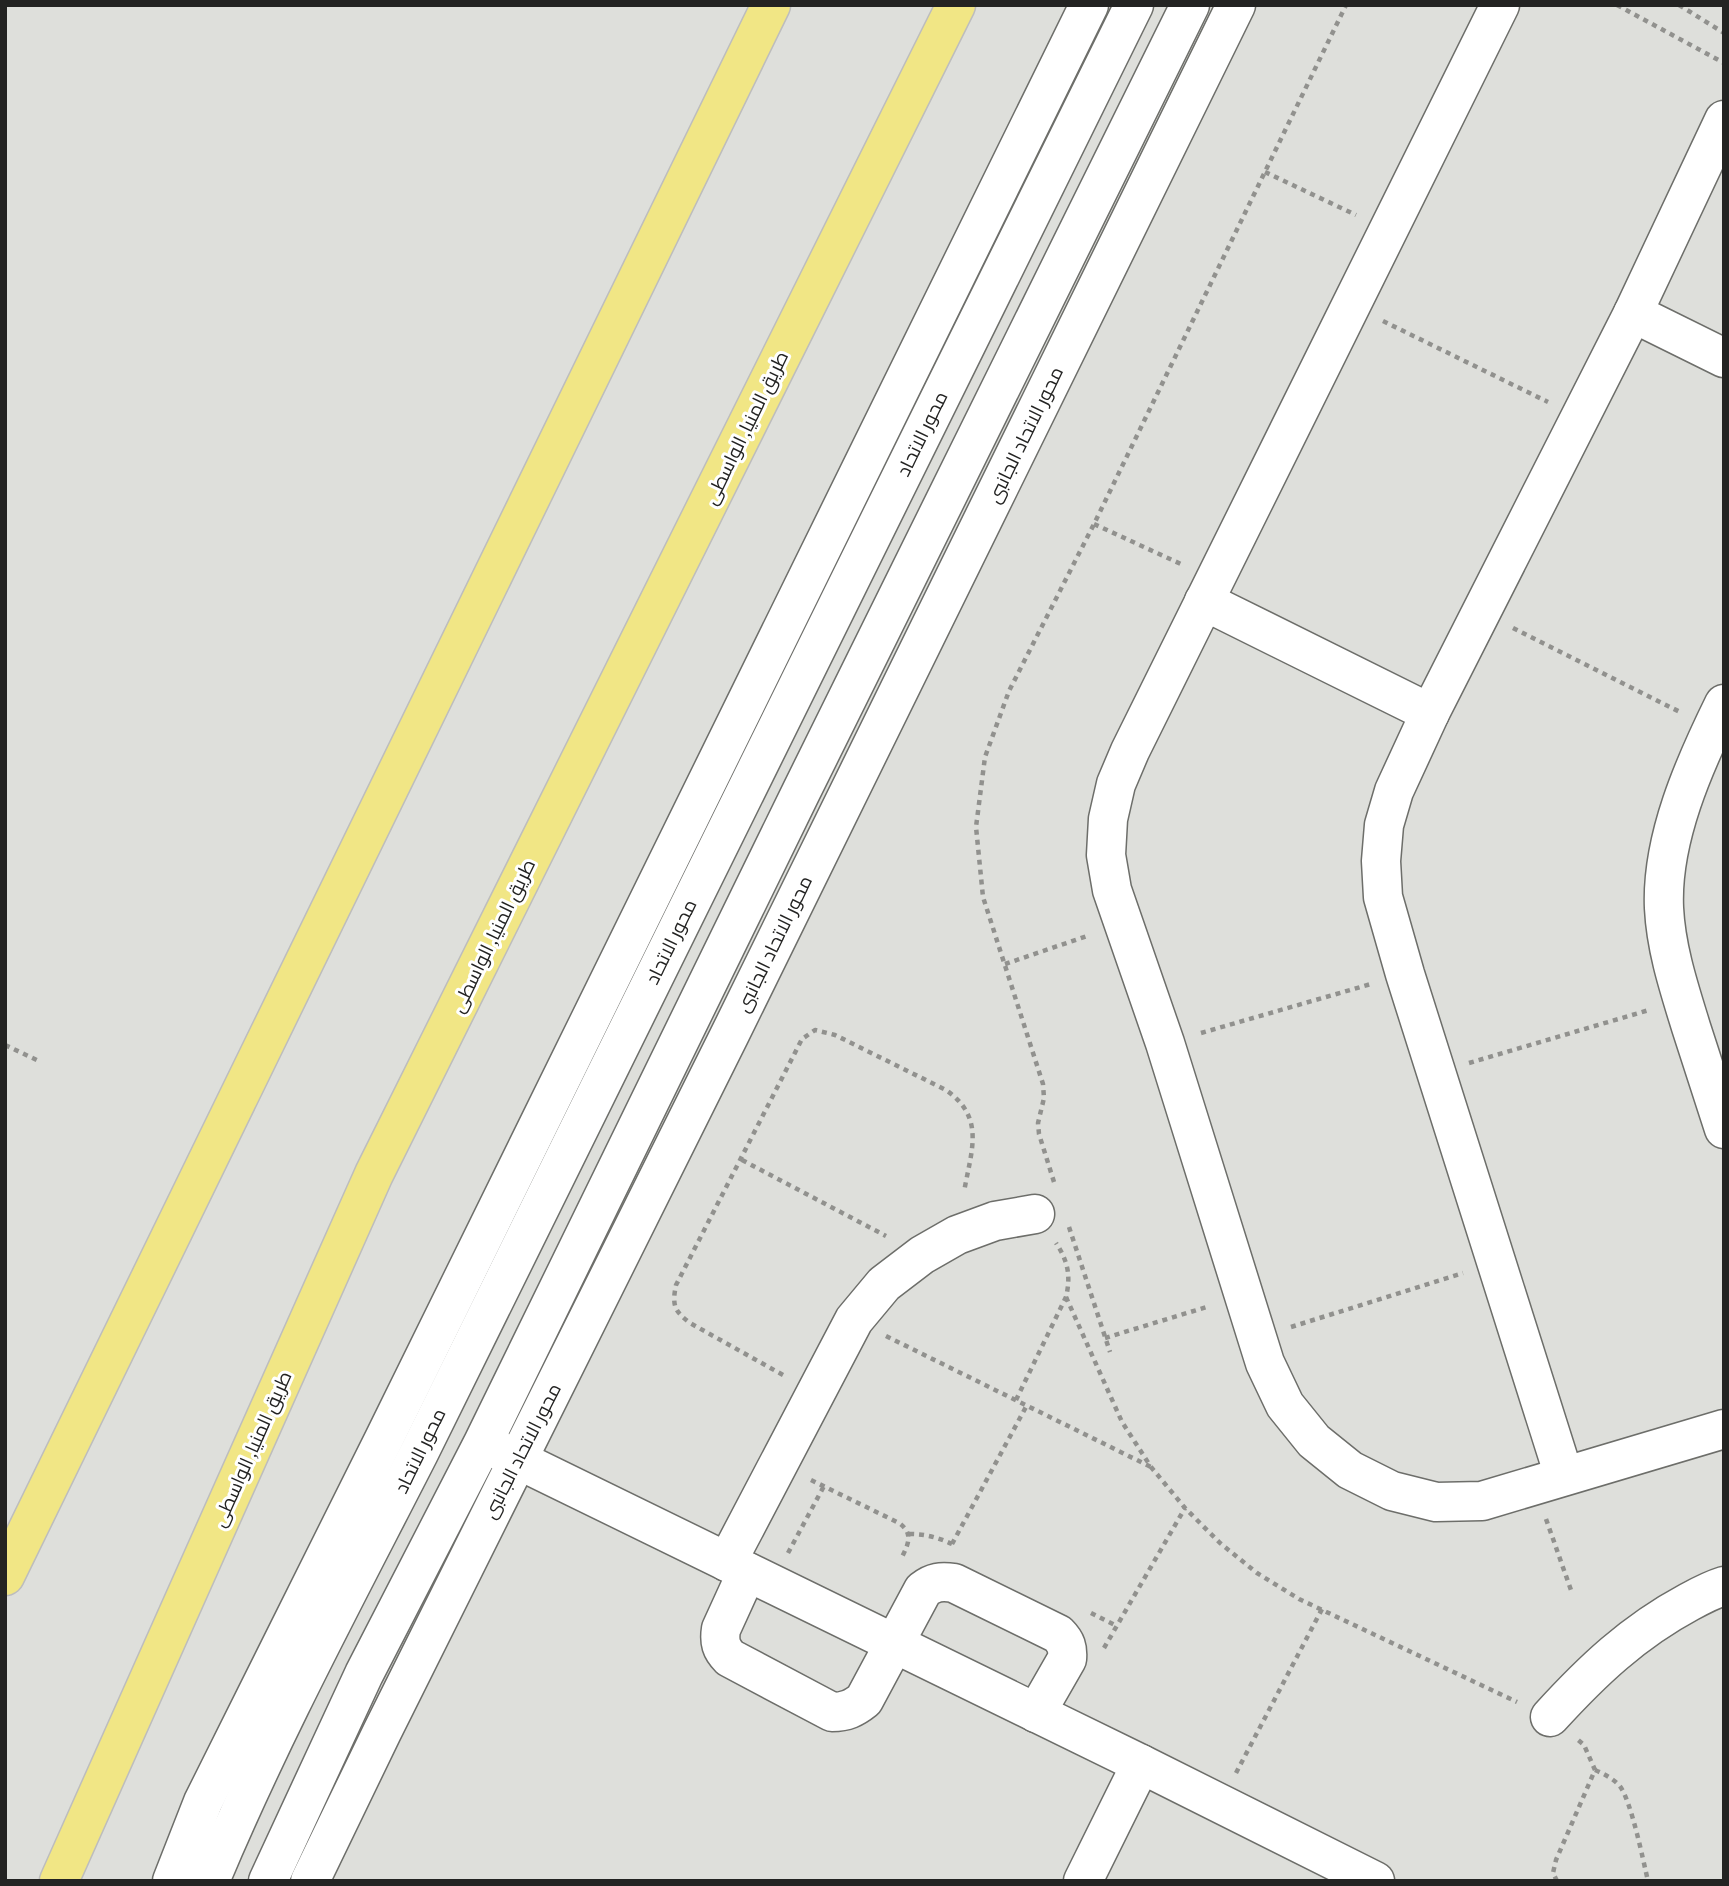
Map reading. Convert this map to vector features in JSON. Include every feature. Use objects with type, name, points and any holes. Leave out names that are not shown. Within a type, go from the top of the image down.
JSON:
[{"type":"main road","points":[[5,1576],[771,5]]},
{"type":"main road","name":"طريق المنيا, الواسطى","points":[[60,1881],[374,1174],[956,5]]},
{"type":"street","points":[[172,1881],[203,1802],[1089,5]]},
{"type":"street","name":"محور الاتحاد","points":[[210,1881],[233,1826],[322,1643],[427,1437],[1134,5]]},
{"type":"street","points":[[268,1881],[364,1674],[483,1443],[1190,5]]},
{"type":"street","name":"محور الاتحاد الجانبى","points":[[310,1881],[1236,5]]},
{"type":"street","points":[[1500,5],[1130,751],[1116,783],[1108,819],[1106,855],[1112,890],[1165,1043],[1265,1363],[1285,1405],[1314,1441],[1350,1470],[1392,1491],[1436,1502],[1482,1501],[1724,1429]]},
{"type":"street","points":[[1549,1481],[1497,1262],[1383,897],[1381,861],[1384,825],[1394,791],[1430,713],[1633,313],[1724,120]]},
{"type":"street","points":[[1633,313],[1724,358]]},
{"type":"street","points":[[1210,591],[1430,713]]},
{"type":"street","points":[[1718,716],[1676,818],[1667,862],[1664,906],[1668,950],[1724,1129]]},
{"type":"street","points":[[673,850],[708,867]]},
{"type":"street","points":[[1036,1713],[1067,1659],[1065,1641],[1058,1634],[954,1583],[932,1583],[923,1590],[864,1700],[844,1712],[832,1712],[730,1658],[722,1650],[719,1640],[720,1629],[749,1573],[778,1463],[854,1320],[884,1284],[922,1255],[957,1235],[995,1221],[1052,1206]]},
{"type":"street","points":[[385,1437],[427,1437],[483,1443],[1375,1881]]},
{"type":"street","points":[[1550,1717],[1585,1678],[1624,1644],[1667,1614],[1713,1589],[1724,1586]]},
{"type":"street","points":[[1083,1881],[1141,1764]]},
{"type":"path","points":[[1016,1400],[1066,1297],[1069,1283],[1039,1134],[1038,1123],[1044,1098],[1043,1084],[983,897],[976,827],[985,758],[1009,691],[1094,524],[1346,5]]},
{"type":"path","points":[[1617,5],[1724,63]]},
{"type":"path","points":[[1630,12],[1634,5]]},
{"type":"path","points":[[1679,5],[1724,33]]},
{"type":"path","points":[[1265,172],[1388,230]]},
{"type":"path","points":[[1351,306],[1580,418]]},
{"type":"path","points":[[1094,524],[1210,591]]},
{"type":"path","points":[[1481,612],[1718,716]]},
{"type":"path","points":[[1005,964],[1124,924]]},
{"type":"path","points":[[1165,1043],[1405,974]]},
{"type":"path","points":[[1436,1072],[1683,1000]]},
{"type":"path","points":[[815,1393],[690,1323],[678,1314],[673,1300],[676,1285],[802,1039],[815,1030],[835,1035],[958,1098],[968,1111],[972,1141],[957,1235]]},
{"type":"path","points":[[5,1045],[41,1062]]},
{"type":"path","points":[[742,1160],[922,1255]]},
{"type":"path","points":[[1052,1206],[1110,1352]]},
{"type":"path","points":[[1257,1337],[1497,1262]]},
{"type":"path","points":[[1105,1338],[1244,1295]]},
{"type":"path","points":[[1066,1297],[1122,1422],[1151,1467],[1185,1508],[1220,1543],[1258,1573],[1299,1599],[1550,1717],[1584,1745],[1595,1770],[1621,1787],[1628,1803],[1648,1881]]},
{"type":"path","points":[[854,1320],[1151,1467]]},
{"type":"path","points":[[952,1544],[1027,1405]]},
{"type":"path","points":[[778,1463],[906,1528],[909,1542],[897,1568]]},
{"type":"path","points":[[1549,1481],[1572,1593]]},
{"type":"path","points":[[749,1573],[824,1486]]},
{"type":"path","points":[[1097,1658],[1185,1508]]},
{"type":"path","points":[[1220,1803],[1322,1609]]},
{"type":"path","points":[[1557,1881],[1553,1873],[1556,1860],[1595,1770]]}]
